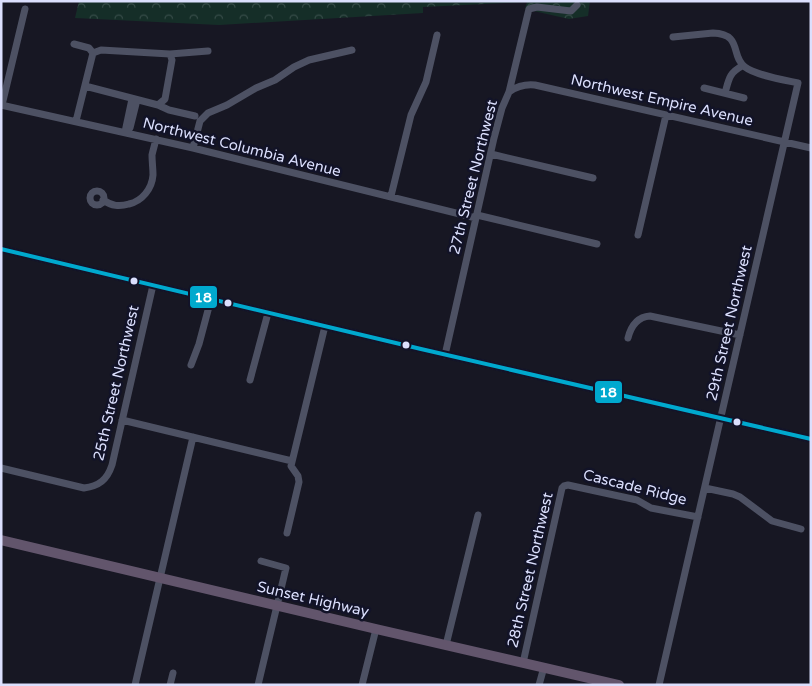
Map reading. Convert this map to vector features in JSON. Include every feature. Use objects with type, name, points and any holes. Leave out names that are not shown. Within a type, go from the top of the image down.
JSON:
[{"type":"highway","name":"Sunset Highway","points":[[1,540],[619,685]]},
{"type":"street","name":"27th Street Northwest","points":[[445,354],[502,108],[509,92],[528,13],[532,8],[536,7],[571,11],[578,5]]},
{"type":"street","points":[[2,105],[25,9]]},
{"type":"street","points":[[673,37],[718,33],[733,41],[742,66],[730,75],[725,94]]},
{"type":"street","points":[[391,196],[411,114],[426,82],[437,35]]},
{"type":"street","points":[[74,44],[89,48],[94,53]]},
{"type":"street","points":[[94,53],[101,50],[170,54],[208,51]]},
{"type":"street","points":[[193,148],[200,121],[208,113],[275,80],[294,67],[309,60],[352,50]]},
{"type":"street","points":[[76,121],[94,53]]},
{"type":"street","points":[[158,105],[165,99],[172,60],[170,54]]},
{"type":"street","name":"29th Street Northwest","points":[[659,685],[798,83],[751,71],[742,66]]},
{"type":"street","points":[[85,86],[195,116]]},
{"type":"street","name":"Northwest Empire Avenue","points":[[509,92],[520,86],[535,86],[811,148]]},
{"type":"street","points":[[704,88],[744,98]]},
{"type":"street","points":[[127,132],[134,100]]},
{"type":"street","name":"Northwest Columbia Avenue","points":[[2,105],[127,132],[329,182],[598,244]]},
{"type":"street","points":[[638,235],[666,115]]},
{"type":"street","points":[[103,200],[114,206],[122,206],[132,204],[145,194],[150,186],[153,175],[152,154],[156,139]]},
{"type":"street","points":[[491,154],[593,178]]},
{"type":"street","points":[[1,249],[268,313],[811,438]]},
{"type":"street","name":"25th Street Northwest","points":[[1,468],[77,486],[91,487],[104,480],[110,472],[153,285]]},
{"type":"street","points":[[190,365],[199,344],[211,299]]},
{"type":"street","points":[[250,380],[268,313]]},
{"type":"street","points":[[628,338],[638,319],[644,316],[740,335]]},
{"type":"street","points":[[287,533],[299,482],[298,476],[291,466],[325,326]]},
{"type":"street","points":[[122,420],[292,461]]},
{"type":"street","points":[[135,685],[193,437]]},
{"type":"street","name":"Cascade Ridge","points":[[566,485],[637,500],[651,508],[698,517]]},
{"type":"street","name":"28th Street Northwest","points":[[523,662],[562,488],[566,485]]},
{"type":"street","name":"Cascade Ridge","points":[[705,488],[733,494],[748,502],[772,521],[801,529]]},
{"type":"street","points":[[446,645],[478,515]]},
{"type":"street","points":[[258,685],[286,568],[260,562]]},
{"type":"street","points":[[362,685],[376,629]]},
{"type":"street","points":[[539,685],[544,667]]},
{"type":"street","points":[[170,685],[173,673]]},
{"type":"green space","points":[[79,1],[590,1],[588,16],[569,19],[525,9],[527,2],[423,7],[423,13],[219,25],[75,18]]},
{"type":"transit line","name":"18","points":[[1,249],[811,439]]}]
